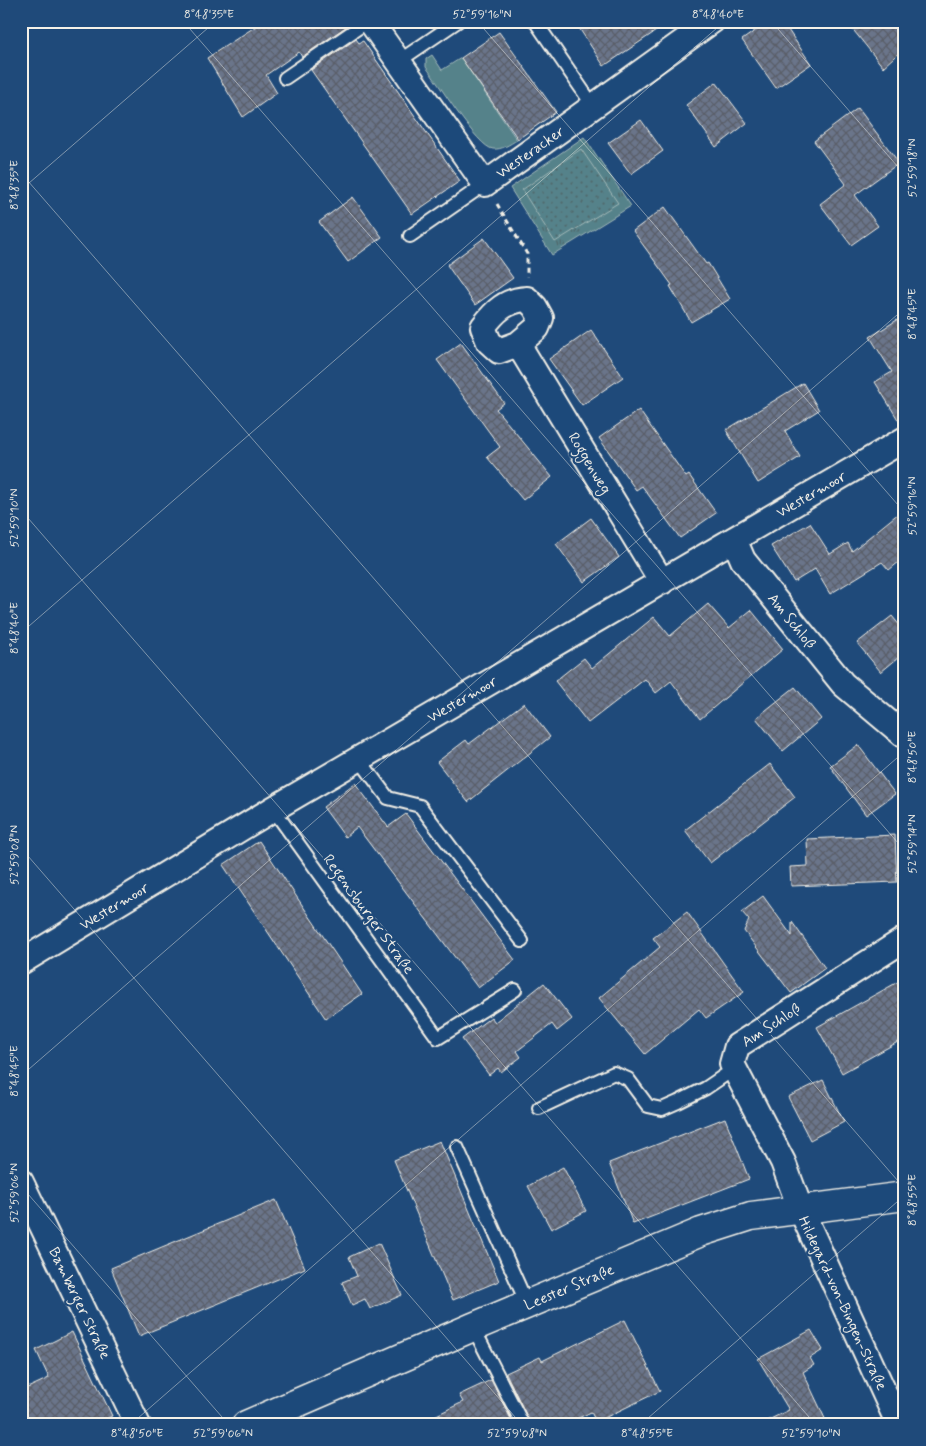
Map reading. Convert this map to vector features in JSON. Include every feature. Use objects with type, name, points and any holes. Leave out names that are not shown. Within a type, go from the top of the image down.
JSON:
[{"type":"street","name":"Westeracker","points":[[369,21],[485,184],[712,21]]},
{"type":"street","points":[[514,299],[527,299],[536,307],[541,318],[537,328],[518,344],[499,351],[489,342],[483,327],[496,311],[514,299]]},
{"type":"street","name":"Roggenweg","points":[[518,344],[662,582]]},
{"type":"street","name":"Westermoor","points":[[21,962],[273,809],[905,439]]},
{"type":"street","name":"Am Schloß","points":[[734,539],[743,560],[843,684],[905,736]]},
{"type":"street","name":"Am Schloß","points":[[800,1208],[782,1162],[732,1064],[737,1046],[905,940]]},
{"type":"street","name":"Bamberger Straße","points":[[21,1182],[138,1425]]},
{"type":"street","name":"Leester Straße","points":[[246,1425],[473,1326],[702,1232],[751,1216],[800,1208],[905,1196]]},
{"type":"street","name":"Hildegard-von-Bingen-Straße","points":[[800,1208],[899,1425]]},
{"type":"lane","points":[[285,78],[369,21]]},
{"type":"lane","points":[[399,61],[458,21]]},
{"type":"lane","points":[[535,21],[594,107]]},
{"type":"lane","points":[[410,236],[485,184]]},
{"type":"lane","points":[[359,759],[388,798],[420,806],[522,942]]},
{"type":"lane","name":"Regensburger Straße","points":[[273,809],[438,1038],[515,990]]},
{"type":"lane","points":[[539,1108],[614,1073],[628,1079],[648,1106],[662,1109],[706,1088],[734,1068]]},
{"type":"lane","points":[[458,1147],[527,1304]]},
{"type":"lane","points":[[473,1326],[522,1425]]},
{"type":"path","points":[[485,184],[527,254],[527,299]]},
{"type":"green space","points":[[432,55],[442,70],[461,58],[517,140],[503,148],[493,149],[486,146],[478,138],[426,67],[426,59]]},
{"type":"green space","points":[[584,137],[631,206],[552,255],[510,188]]},
{"type":"green space","points":[[581,149],[618,203],[555,242],[522,190]]},
{"type":"building","points":[[264,21],[344,21],[347,26],[302,57],[299,52],[266,75],[277,93],[243,117],[207,58]]},
{"type":"building","points":[[590,21],[671,21],[604,66],[579,28]]},
{"type":"building","points":[[769,21],[782,21],[811,64],[776,88],[742,40]]},
{"type":"building","points":[[846,21],[895,21],[905,32],[905,47],[883,67]]},
{"type":"building","points":[[499,32],[556,112],[518,139],[461,58]]},
{"type":"building","points":[[356,39],[359,43],[363,41],[460,181],[412,214],[311,70]]},
{"type":"building","points":[[716,82],[747,123],[716,147],[686,105]]},
{"type":"building","points":[[858,108],[899,163],[855,195],[878,226],[851,245],[820,204],[846,184],[814,141]]},
{"type":"building","points":[[641,120],[663,151],[631,174],[608,143]]},
{"type":"building","points":[[353,197],[382,237],[348,262],[319,222]]},
{"type":"building","points":[[665,207],[706,264],[708,263],[730,299],[691,322],[670,286],[672,285],[633,231]]},
{"type":"building","points":[[484,238],[513,278],[475,305],[447,265]]},
{"type":"building","points":[[897,320],[905,333],[905,425],[902,426],[875,382],[892,372],[870,337]]},
{"type":"building","points":[[591,330],[623,377],[582,405],[549,359]]},
{"type":"building","points":[[461,343],[504,403],[496,409],[552,477],[523,500],[487,457],[500,447],[437,360]]},
{"type":"building","points":[[803,383],[819,410],[785,431],[800,457],[758,483],[726,430]]},
{"type":"building","points":[[639,410],[686,477],[689,475],[716,513],[680,538],[642,486],[636,490],[599,438]]},
{"type":"building","points":[[905,508],[905,557],[889,570],[882,562],[830,594],[815,569],[794,582],[771,546],[810,523],[830,554],[848,543],[852,551]]},
{"type":"building","points":[[591,518],[619,557],[584,582],[556,544]]},
{"type":"building","points":[[708,604],[729,628],[751,610],[783,649],[700,719],[671,681],[656,693],[645,679],[588,723],[555,681],[584,658],[592,668],[654,617],[670,636]]},
{"type":"building","points":[[892,616],[905,632],[905,652],[881,672],[857,643]]},
{"type":"building","points":[[795,687],[821,719],[783,751],[756,718]]},
{"type":"building","points":[[524,703],[550,737],[468,802],[437,762],[466,740],[469,744]]},
{"type":"building","points":[[858,745],[895,794],[866,815],[830,766]]},
{"type":"building","points":[[770,764],[795,797],[710,863],[685,830]]},
{"type":"building","points":[[355,783],[388,827],[406,814],[515,960],[478,988],[357,827],[345,837],[323,807]]},
{"type":"building","points":[[895,835],[897,882],[791,886],[790,867],[808,866],[807,839]]},
{"type":"building","points":[[259,841],[362,994],[326,1019],[223,865]]},
{"type":"building","points":[[763,896],[792,936],[792,922],[825,968],[791,993],[744,931],[749,920],[742,912]]},
{"type":"building","points":[[687,912],[744,992],[706,1018],[699,1009],[645,1054],[599,998],[660,947],[653,938]]},
{"type":"building","points":[[905,978],[905,1038],[842,1073],[817,1027]]},
{"type":"building","points":[[544,983],[572,1019],[557,1031],[552,1024],[517,1051],[521,1057],[501,1072],[498,1068],[489,1075],[462,1039],[491,1017],[495,1022]]},
{"type":"building","points":[[823,1080],[844,1122],[810,1140],[788,1097]]},
{"type":"building","points":[[725,1118],[749,1179],[633,1224],[609,1163]]},
{"type":"building","points":[[440,1141],[499,1281],[453,1300],[394,1160]]},
{"type":"building","points":[[563,1167],[586,1211],[551,1229],[528,1186]]},
{"type":"building","points":[[276,1200],[305,1268],[139,1336],[111,1268]]},
{"type":"building","points":[[379,1243],[402,1295],[370,1309],[365,1299],[352,1305],[342,1282],[357,1276],[349,1257]]},
{"type":"building","points":[[625,1320],[660,1391],[596,1422],[591,1412],[564,1425],[531,1425],[506,1373],[540,1357],[542,1361]]},
{"type":"building","points":[[811,1330],[823,1350],[810,1358],[814,1365],[803,1372],[828,1425],[758,1425],[789,1410],[758,1359]]},
{"type":"building","points":[[72,1332],[112,1416],[93,1425],[21,1425],[21,1391],[49,1378],[36,1350]]},
{"type":"building","points":[[491,1380],[514,1425],[416,1425],[463,1402],[459,1395]]}]
